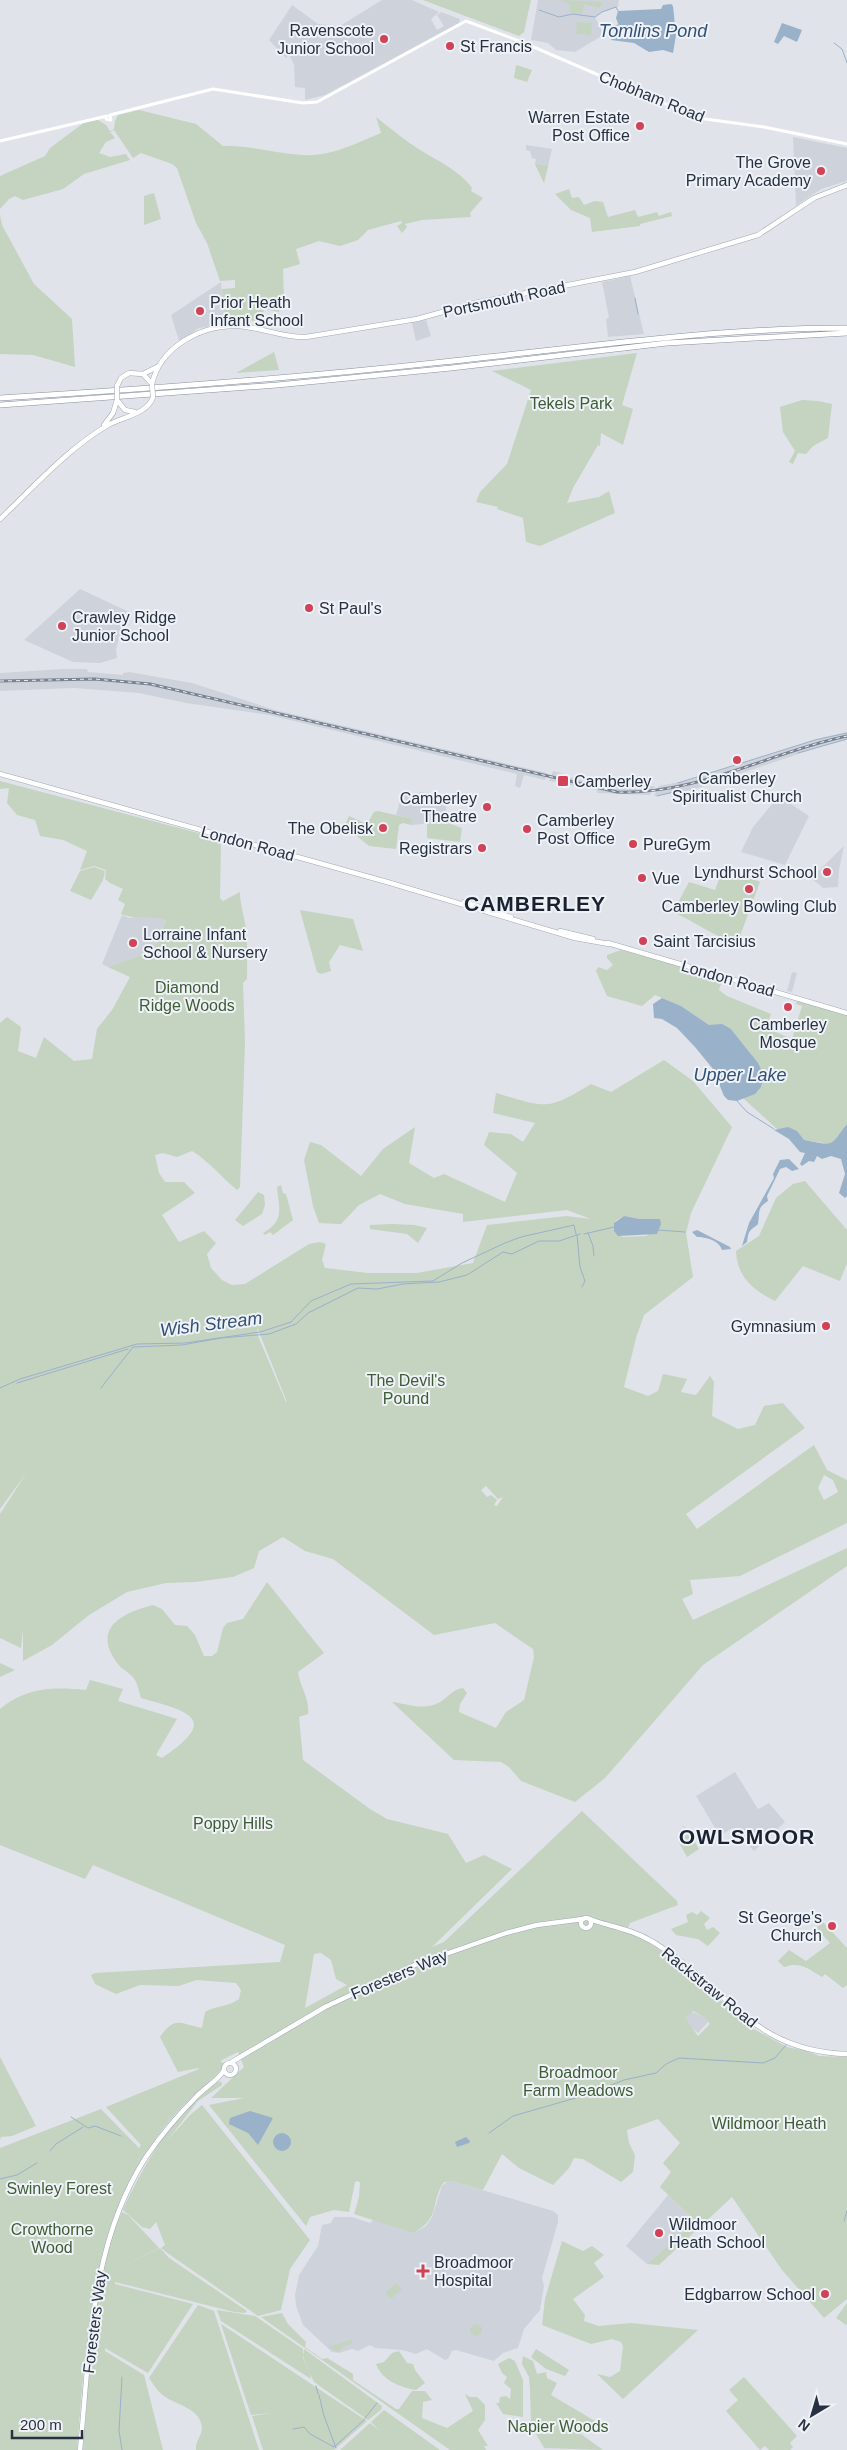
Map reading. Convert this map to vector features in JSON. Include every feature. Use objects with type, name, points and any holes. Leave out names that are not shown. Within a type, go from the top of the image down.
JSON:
[{"type":"highway","points":[[0,398],[302,376],[682,336],[804,328],[847,328]]},
{"type":"highway","points":[[0,405],[277,385],[478,365],[579,351],[667,343],[847,333]]},
{"type":"main road","name":"Chobham Road","points":[[0,141],[109,117],[116,113],[213,88],[313,103],[453,30],[466,21],[523,42],[698,118],[764,127],[846,145]]},
{"type":"main road","name":"Portsmouth Road","points":[[152,384],[158,367],[176,346],[199,333],[212,329],[237,326],[306,337],[417,319],[475,303],[635,272],[758,235],[814,198],[847,184]]},
{"type":"main road","name":"Portsmouth Road","points":[[143,374],[158,367]]},
{"type":"main road","points":[[0,519],[63,456],[100,430],[147,407],[152,398],[152,384],[143,374],[126,374],[120,379],[117,386],[117,401],[112,416],[100,430]]},
{"type":"main road","points":[[117,401],[125,410],[136,412]]},
{"type":"main road","name":"London Road","points":[[0,775],[455,901],[498,916],[575,938],[609,944],[847,1013]]},
{"type":"main road","points":[[583,1919],[590,1919],[590,1926],[584,1927],[582,1924],[583,1919]]},
{"type":"main road","name":"Foresters Way","points":[[230,2063],[325,2007],[410,1967],[506,1933],[583,1919]]},
{"type":"main road","name":"Rackstraw Road","points":[[590,1919],[633,1932],[659,1946],[733,2008],[766,2032],[807,2048],[847,2054]]},
{"type":"main road","name":"Foresters Way","points":[[569,1923],[584,1927]]},
{"type":"main road","name":"Rackstraw Road","points":[[590,1926],[603,1924]]},
{"type":"main road","name":"Foresters Way","points":[[236,2066],[241,2058]]},
{"type":"main road","points":[[230,2063],[236,2066],[235,2073],[231,2075],[224,2070],[225,2065],[230,2063]]},
{"type":"main road","name":"Foresters Way","points":[[80,2450],[97,2286],[106,2248],[120,2207],[140,2168],[158,2140],[195,2098],[216,2080],[224,2070]]},
{"type":"main road","name":"Foresters Way","points":[[216,2080],[231,2075]]},
{"type":"shaded area","points":[[382,0],[412,0],[439,12],[431,19],[437,30],[444,26],[437,15],[441,12],[460,19],[459,23],[325,95],[305,100],[305,88],[295,87],[294,64],[289,55],[286,58],[269,40],[292,5],[318,24],[340,26]]},
{"type":"shaded area","points":[[538,0],[619,0],[618,7],[602,12],[595,17],[602,31],[600,37],[575,52],[556,50],[548,43],[531,40]]},
{"type":"shaded area","name":"The Grove Primary Academy","points":[[793,137],[847,148],[847,181],[821,189],[796,206]]},
{"type":"shaded area","points":[[526,145],[552,149],[544,183],[535,164],[536,159],[532,158],[530,151],[526,150]]},
{"type":"shaded area","points":[[630,276],[644,334],[608,337],[606,319],[609,318],[602,282]]},
{"type":"shaded area","name":"Prior Heath Infant School","points":[[221,282],[225,324],[199,328],[179,341],[171,315]]},
{"type":"shaded area","points":[[426,320],[431,336],[416,341],[412,323]]},
{"type":"shaded area","name":"Crawley Ridge Junior School","points":[[80,589],[127,611],[116,649],[117,658],[100,663],[73,662],[24,640]]},
{"type":"shaded area","points":[[87,669],[88,672],[123,675],[123,673],[129,672],[192,683],[275,710],[547,773],[545,780],[524,775],[520,788],[515,786],[517,774],[269,715],[186,703],[139,693],[74,688],[0,691],[0,673]]},
{"type":"shaded area","points":[[847,732],[847,740],[816,748],[692,790],[654,796],[659,786],[690,780],[816,739]]},
{"type":"shaded area","points":[[553,771],[568,775],[568,777],[617,787],[655,786],[650,795],[597,793],[597,790],[549,781]]},
{"type":"shaded area","points":[[403,791],[415,794],[421,792],[447,798],[445,822],[411,825],[413,819],[396,815]]},
{"type":"shaded area","points":[[779,796],[809,816],[785,865],[741,852],[753,827]]},
{"type":"shaded area","name":"Lyndhurst School","points":[[844,846],[838,887],[823,888],[811,878]]},
{"type":"shaded area","name":"Lorraine Infant School & Nursery","points":[[122,915],[129,918],[149,915],[166,919],[153,951],[108,967],[102,964]]},
{"type":"shaded area","points":[[792,972],[797,973],[792,992],[787,991]]},
{"type":"shaded area","points":[[735,1772],[758,1809],[769,1803],[785,1822],[754,1851],[732,1828],[720,1836],[696,1796]]},
{"type":"shaded area","points":[[690,2011],[704,2017],[708,2022],[698,2033],[687,2024],[685,2019]]},
{"type":"shaded area","name":"Broadmoor Hospital","points":[[449,2180],[553,2211],[558,2215],[558,2222],[542,2278],[544,2286],[540,2310],[524,2329],[518,2348],[503,2353],[494,2361],[456,2350],[452,2351],[448,2359],[445,2360],[427,2349],[416,2354],[402,2350],[375,2348],[370,2345],[358,2351],[352,2349],[339,2353],[332,2352],[303,2325],[296,2306],[295,2295],[299,2275],[318,2246],[322,2225],[331,2223],[334,2217],[352,2217],[370,2223],[374,2219],[414,2233],[426,2226],[432,2217],[442,2186]]},
{"type":"shaded area","name":"Wildmoor Heath School","points":[[668,2195],[695,2221],[647,2264],[626,2246]]},
{"type":"green space","points":[[423,0],[531,0],[524,32],[519,36]]},
{"type":"green space","points":[[562,0],[602,2],[600,8],[584,4],[582,14],[569,12],[570,5]]},
{"type":"green space","points":[[577,22],[592,23],[591,35],[576,34]]},
{"type":"green space","points":[[516,65],[532,70],[527,82],[514,78]]},
{"type":"green space","points":[[139,110],[196,124],[223,146],[303,155],[333,152],[381,133],[376,117],[412,145],[454,170],[472,188],[471,191],[483,198],[470,213],[471,217],[422,220],[405,224],[407,227],[402,233],[397,226],[402,223],[401,221],[368,230],[358,240],[340,246],[319,241],[296,249],[300,264],[283,269],[284,299],[281,300],[279,312],[264,309],[261,322],[238,318],[238,323],[225,324],[222,289],[235,288],[235,280],[220,281],[207,243],[196,223],[177,168],[172,164],[141,153],[133,158],[114,130],[110,132],[115,138],[106,142],[99,153],[110,157],[126,154],[130,160],[84,174],[63,189],[23,200],[15,196],[9,199],[0,209],[0,176],[45,156],[50,148],[85,122],[98,120],[106,125],[110,131],[114,129],[118,115]]},
{"type":"green space","points":[[535,164],[548,166],[544,183]]},
{"type":"green space","points":[[569,189],[572,198],[579,197],[584,205],[595,201],[603,202],[608,217],[635,210],[638,217],[657,212],[659,216],[671,212],[672,216],[640,224],[640,226],[592,232],[590,218],[571,210],[555,194]]},
{"type":"green space","points":[[154,193],[161,219],[144,225],[144,196]]},
{"type":"green space","points":[[0,215],[2,225],[34,284],[72,319],[75,367],[33,355],[0,354]]},
{"type":"green space","points":[[274,352],[279,370],[236,373]]},
{"type":"green space","name":"Tekels Park","points":[[637,353],[622,405],[633,409],[623,445],[601,433],[600,446],[598,445],[573,488],[567,503],[599,497],[609,491],[615,513],[540,546],[526,542],[523,518],[497,509],[498,507],[476,502],[480,492],[507,464],[531,390],[492,371]]},
{"type":"green space","points":[[802,400],[832,404],[828,438],[813,446],[806,454],[798,453],[793,464],[789,462],[795,451],[783,432],[780,407]]},
{"type":"green space","points":[[0,781],[221,839],[220,898],[223,901],[240,892],[247,937],[247,979],[243,983],[245,1043],[240,1187],[237,1190],[192,1151],[177,1157],[163,1153],[155,1155],[159,1173],[165,1182],[184,1182],[195,1193],[162,1215],[179,1242],[204,1231],[216,1243],[207,1254],[211,1268],[222,1280],[232,1285],[245,1284],[309,1244],[320,1242],[326,1244],[322,1260],[325,1268],[368,1273],[417,1273],[473,1263],[487,1225],[566,1216],[591,1219],[567,1210],[463,1222],[463,1214],[405,1204],[380,1194],[359,1205],[341,1224],[319,1223],[313,1206],[304,1160],[310,1142],[321,1145],[361,1176],[383,1149],[415,1127],[409,1163],[434,1178],[444,1174],[505,1202],[517,1173],[484,1145],[489,1132],[511,1134],[523,1142],[535,1123],[493,1113],[496,1093],[536,1104],[545,1104],[564,1099],[591,1084],[611,1092],[664,1060],[693,1081],[732,1127],[691,1213],[686,1233],[693,1277],[644,1315],[636,1338],[624,1387],[648,1396],[658,1391],[663,1374],[687,1379],[681,1392],[696,1395],[710,1376],[714,1382],[712,1416],[738,1429],[755,1425],[764,1406],[783,1403],[805,1428],[686,1514],[697,1529],[814,1445],[827,1470],[847,1480],[847,1523],[740,1576],[690,1580],[693,1594],[682,1599],[693,1620],[847,1548],[847,1566],[703,1665],[605,1778],[575,1802],[521,1781],[509,1767],[501,1762],[454,1760],[392,1702],[414,1706],[431,1706],[463,1688],[467,1693],[460,1704],[459,1712],[496,1728],[506,1712],[524,1700],[534,1657],[533,1649],[495,1623],[434,1635],[333,1559],[305,1551],[283,1537],[259,1551],[254,1568],[233,1577],[195,1582],[166,1583],[127,1592],[89,1615],[52,1645],[23,1661],[23,1629],[21,1648],[0,1638],[0,1514],[27,1472],[0,1509],[0,1023],[7,1017],[21,1027],[18,1051],[36,1058],[44,1037],[74,1061],[92,1059],[97,1029],[112,1010],[130,977],[108,967],[153,951],[166,920],[132,917],[121,914],[125,904],[118,900],[123,889],[105,879],[106,870],[94,866],[80,870],[87,851],[63,840],[40,836],[35,820],[17,815],[7,803],[9,788],[0,789]],"holes":[[[624,1216],[656,1219],[647,1236],[622,1237],[615,1221]],[[257,1327],[287,1402],[286,1402],[258,1336]],[[824,1475],[833,1480],[838,1492],[824,1500],[818,1488]],[[486,1486],[498,1499],[503,1497],[497,1506],[494,1505],[497,1500],[491,1495],[487,1497],[481,1490]]]},
{"type":"green space","points":[[378,811],[413,819],[411,825],[403,823],[399,825],[396,849],[369,846],[346,827],[343,830],[349,816],[367,824],[374,812]]},
{"type":"green space","points":[[445,822],[462,828],[460,842],[427,838],[427,824]]},
{"type":"green space","points":[[94,867],[105,871],[103,880],[91,900],[70,891],[80,871]]},
{"type":"green space","points":[[723,868],[760,882],[737,944],[673,912],[689,882],[715,890]]},
{"type":"green space","points":[[300,910],[353,919],[363,951],[340,945],[329,962],[331,971],[321,974],[317,972]]},
{"type":"green space","points":[[621,950],[723,978],[719,990],[727,996],[771,1014],[766,1028],[792,1039],[802,1006],[796,1004],[797,1000],[847,1015],[847,1124],[834,1143],[828,1144],[804,1140],[796,1132],[787,1128],[778,1130],[743,1098],[758,1091],[764,1075],[751,1054],[731,1029],[709,1025],[681,1006],[655,995],[642,1006],[607,996],[596,971],[598,967],[607,970],[613,965],[607,958],[607,955]]},
{"type":"green space","points":[[805,1181],[847,1230],[847,1263],[840,1281],[803,1266],[775,1301],[748,1282],[739,1268],[736,1251],[759,1236],[776,1198],[793,1184]]},
{"type":"green space","points":[[281,1185],[283,1193],[286,1194],[293,1220],[273,1235],[270,1232],[265,1235],[263,1233],[278,1219],[277,1187]]},
{"type":"green space","points":[[258,1192],[264,1195],[265,1205],[262,1214],[243,1226],[235,1220]]},
{"type":"green space","points":[[370,1225],[415,1225],[427,1228],[418,1243],[407,1234],[370,1229]]},
{"type":"green space","points":[[267,1582],[324,1653],[298,1672],[308,1709],[308,1714],[299,1717],[303,1760],[370,1809],[387,1819],[448,1834],[466,1863],[484,1855],[512,1869],[432,1947],[444,1942],[582,1811],[677,1901],[678,1905],[630,1923],[628,1928],[683,1966],[750,2027],[787,2047],[807,2051],[819,2056],[847,2057],[847,2299],[824,2318],[782,2270],[732,2197],[659,2265],[647,2264],[695,2221],[660,2187],[671,2172],[663,2163],[680,2143],[658,2119],[627,2130],[629,2143],[635,2155],[633,2172],[621,2182],[583,2159],[574,2158],[569,2168],[553,2185],[519,2168],[502,2154],[483,2190],[452,2181],[444,2182],[432,2215],[423,2227],[414,2233],[354,2214],[359,2197],[360,2183],[358,2181],[355,2182],[349,2212],[334,2210],[310,2217],[306,2226],[209,2105],[244,2098],[211,2098],[244,2067],[238,2052],[220,2061],[223,2063],[221,2070],[183,2106],[160,2132],[134,2173],[117,2209],[104,2248],[95,2288],[84,2369],[77,2450],[0,2450],[0,2148],[101,2109],[139,2148],[141,2145],[106,2107],[199,2069],[178,2072],[160,2037],[174,2023],[183,2023],[202,2028],[205,2012],[235,2002],[239,1999],[241,1990],[236,1983],[197,1980],[178,1986],[140,1985],[116,1994],[95,1984],[91,1975],[95,1973],[280,1962],[285,1945],[93,1865],[85,1879],[0,1845],[0,1709],[20,1696],[41,1690],[86,1690],[90,1680],[123,1689],[118,1701],[177,1719],[156,1755],[162,1758],[190,1734],[194,1725],[191,1718],[184,1712],[141,1698],[135,1680],[120,1666],[110,1652],[108,1641],[109,1632],[113,1624],[130,1613],[153,1605],[162,1609],[175,1625],[187,1626],[195,1635],[204,1656],[212,1656],[217,1652],[223,1628],[227,1623],[243,1619]],"holes":[[[321,1953],[331,1960],[336,1979],[347,1985],[305,2008],[314,1954]],[[693,2011],[704,2017],[710,2024],[698,2036],[685,2018]]]},
{"type":"green space","points":[[0,1663],[15,1670],[0,1677]]},
{"type":"green space","points":[[682,1825],[688,1830],[699,1849],[687,1857],[678,1841],[688,1834]]},
{"type":"green space","points":[[701,1911],[710,1918],[704,1924],[707,1930],[713,1927],[720,1933],[708,1946],[698,1939],[676,1935],[671,1929],[688,1922],[686,1915],[692,1912],[697,1915]]},
{"type":"green space","points":[[823,1922],[847,1948],[847,1985],[843,1988],[825,1974],[822,1977],[800,1965],[784,1967],[778,1961],[789,1950],[806,1961],[830,1943],[816,1928]]},
{"type":"green space","name":"Swinley Forest","points":[[0,2057],[36,2126],[12,2136],[1,2137],[0,2140]]},
{"type":"green space","points":[[221,2081],[222,2085],[198,2101],[167,2141],[190,2115],[202,2105],[310,2240],[290,2269],[281,2310],[258,2316],[161,2248],[165,2245],[156,2222],[150,2229],[142,2227],[123,2210],[151,2157],[177,2119],[206,2090]]},
{"type":"green space","name":"Crowthorne Wood","points":[[122,2212],[128,2215],[159,2248],[119,2268],[160,2248],[169,2258],[247,2311],[245,2313],[234,2312],[115,2282],[115,2284],[193,2304],[148,2373],[105,2348],[105,2351],[144,2375],[163,2450],[83,2450],[90,2360],[98,2296],[112,2238]]},
{"type":"green space","points":[[562,2241],[583,2251],[592,2246],[604,2255],[594,2263],[604,2277],[573,2299],[585,2315],[584,2321],[599,2326],[631,2323],[698,2330],[623,2399],[597,2374],[610,2377],[620,2371],[623,2347],[621,2342],[612,2339],[591,2344],[542,2325],[545,2299]]},
{"type":"green space","points":[[396,2283],[402,2289],[391,2299],[385,2293]]},
{"type":"green space","points":[[847,2303],[847,2324],[846,2325],[836,2318]]},
{"type":"green space","points":[[198,2305],[214,2311],[259,2450],[196,2450],[201,2434],[201,2421],[193,2411],[162,2394],[149,2378]]},
{"type":"green space","points":[[217,2310],[255,2316],[303,2349],[311,2379],[221,2321]]},
{"type":"green space","points":[[282,2313],[288,2324],[306,2342],[305,2347],[322,2359],[327,2358],[353,2374],[353,2380],[396,2409],[399,2409],[412,2391],[425,2391],[432,2400],[423,2402],[422,2418],[447,2428],[473,2411],[465,2394],[470,2397],[477,2397],[485,2405],[485,2420],[478,2430],[488,2446],[484,2446],[486,2450],[450,2450],[261,2317]]},
{"type":"green space","points":[[221,2324],[367,2421],[334,2450],[263,2450],[252,2416],[271,2413],[251,2415]]},
{"type":"green space","points":[[474,2324],[478,2324],[482,2330],[478,2336],[474,2336],[470,2332],[470,2328]]},
{"type":"green space","points":[[353,2339],[352,2344],[344,2346],[338,2352],[328,2347]]},
{"type":"green space","points":[[304,2349],[382,2406],[381,2410],[368,2420],[314,2382],[303,2358]]},
{"type":"green space","points":[[536,2349],[569,2370],[565,2376],[546,2369],[531,2357]]},
{"type":"green space","points":[[399,2351],[407,2363],[413,2364],[415,2370],[425,2383],[416,2390],[392,2382],[382,2374],[376,2364],[384,2362],[392,2353]]},
{"type":"green space","name":"Napier Woods","points":[[523,2356],[533,2361],[537,2374],[546,2372],[547,2378],[557,2383],[551,2395],[595,2421],[581,2434],[603,2450],[544,2448],[531,2425],[529,2377],[522,2364]]},
{"type":"green space","points":[[509,2358],[515,2361],[523,2380],[523,2417],[503,2414],[496,2403],[499,2403],[500,2397],[506,2396],[510,2399],[511,2389],[504,2383],[507,2377],[502,2373],[498,2364]]},
{"type":"green space","points":[[744,2377],[797,2436],[790,2443],[793,2447],[790,2450],[769,2450],[765,2446],[760,2450],[726,2411],[738,2400],[729,2390]]},
{"type":"green space","points":[[384,2410],[440,2450],[340,2450],[370,2423],[381,2432],[371,2422]]},
{"type":"water","name":"Tomlins Pond","points":[[671,4],[673,6],[676,35],[673,53],[663,50],[649,52],[634,43],[611,40],[619,26],[616,18],[618,11],[661,9],[663,5]]},
{"type":"water","points":[[782,23],[802,30],[797,42],[784,36],[778,44],[774,42]]},
{"type":"water","name":"Upper Lake","points":[[662,998],[681,1006],[709,1025],[722,1024],[731,1029],[758,1063],[764,1075],[761,1087],[755,1094],[737,1101],[728,1100],[724,1096],[713,1069],[695,1047],[677,1028],[662,1019],[654,1018],[653,1004]]},
{"type":"water","points":[[847,1124],[847,1196],[845,1198],[839,1193],[845,1174],[841,1159],[831,1156],[822,1159],[817,1156],[814,1162],[809,1161],[802,1166],[800,1164],[805,1153],[800,1152],[789,1139],[774,1130],[788,1127],[797,1131],[804,1140],[827,1144],[834,1141]]},
{"type":"water","points":[[789,1159],[799,1169],[792,1171],[786,1167],[780,1169],[767,1196],[768,1201],[764,1203],[759,1213],[758,1224],[750,1231],[747,1242],[742,1246],[749,1223],[774,1178],[773,1174],[780,1160]]},
{"type":"water","points":[[624,1216],[640,1219],[660,1219],[661,1224],[657,1234],[618,1236],[614,1231],[614,1223]]},
{"type":"water","points":[[697,1230],[731,1249],[722,1250],[715,1241],[697,1237],[692,1232]]},
{"type":"water","points":[[250,2111],[273,2118],[258,2145],[248,2133],[229,2124],[230,2118]]},
{"type":"water","points":[[282,2133],[288,2136],[291,2142],[288,2148],[282,2151],[276,2148],[273,2142],[276,2136]]},
{"type":"water","points":[[466,2137],[470,2141],[469,2143],[457,2147],[455,2142]]},
{"type":"waterway","points":[[539,10],[559,17],[573,14],[595,17],[602,12],[616,7],[618,11]]},
{"type":"waterway","points":[[613,26],[619,25]]},
{"type":"waterway","points":[[834,43],[842,49],[847,63]]},
{"type":"waterway","points":[[635,298],[638,314]]},
{"type":"waterway","points":[[678,783],[815,740],[847,733]]},
{"type":"waterway","points":[[798,753],[847,739]]},
{"type":"waterway","points":[[657,796],[678,791]]},
{"type":"waterway","points":[[737,1101],[747,1112],[774,1129]]},
{"type":"waterway","name":"Wish Stream","points":[[0,1388],[20,1379],[137,1344],[185,1343],[260,1332],[291,1322],[311,1301],[351,1284],[433,1281],[462,1263],[521,1237],[574,1225],[576,1234]]},
{"type":"waterway","name":"Wish Stream","points":[[584,1234],[614,1227]]},
{"type":"waterway","name":"Wish Stream","points":[[658,1230],[685,1232]]},
{"type":"waterway","points":[[588,1233],[593,1246],[594,1256]]},
{"type":"waterway","points":[[101,1388],[133,1347],[182,1345],[221,1338],[269,1334],[296,1324],[308,1313],[358,1288],[377,1289],[403,1284],[439,1282],[467,1275],[503,1252],[512,1254],[539,1241],[559,1241],[580,1234]]},
{"type":"waterway","points":[[577,1235],[580,1267],[585,1281],[582,1287]]},
{"type":"waterway","name":"Wish Stream","points":[[17,1383],[128,1349]]},
{"type":"waterway","points":[[581,2097],[624,2080],[656,2073],[666,2064],[679,2058],[763,2063],[775,2058],[786,2045]]},
{"type":"waterway","points":[[489,2133],[513,2116],[579,2097]]},
{"type":"waterway","points":[[71,2117],[88,2128],[95,2126],[121,2136]]},
{"type":"waterway","points":[[50,2151],[56,2144],[83,2127]]},
{"type":"waterway","points":[[0,2179],[17,2175],[37,2163]]},
{"type":"waterway","points":[[844,2221],[847,2211]]},
{"type":"waterway","points":[[122,2377],[119,2431],[122,2450]]},
{"type":"waterway","points":[[316,2386],[318,2394]]},
{"type":"waterway","points":[[319,2395],[323,2412]]},
{"type":"waterway","points":[[365,2418],[377,2403]]},
{"type":"waterway","points":[[323,2413],[336,2448]]},
{"type":"waterway","points":[[293,2429],[304,2427],[310,2434],[334,2447],[365,2419]]},
{"type":"railway","points":[[0,681],[95,679],[150,684],[617,792],[647,791],[705,780],[818,743],[847,736]]},
{"type":"place","name":"Ravenscote Junior School","points":[[384,39]]},
{"type":"place","name":"St Francis","points":[[450,46]]},
{"type":"place","name":"Warren Estate Post Office","points":[[640,126]]},
{"type":"place","name":"The Grove Primary Academy","points":[[821,171]]},
{"type":"place","name":"Prior Heath Infant School","points":[[200,311]]},
{"type":"place","name":"St Paul's","points":[[309,608]]},
{"type":"place","name":"Crawley Ridge Junior School","points":[[62,626]]},
{"type":"place","name":"Camberley Spiritualist Church","points":[[737,760]]},
{"type":"place","name":"Camberley","points":[[563,781]]},
{"type":"place","name":"Camberley Theatre","points":[[487,807]]},
{"type":"place","name":"The Obelisk","points":[[383,828]]},
{"type":"place","name":"Camberley Post Office","points":[[527,829]]},
{"type":"place","name":"PureGym","points":[[633,844]]},
{"type":"place","name":"Registrars","points":[[482,848]]},
{"type":"place","name":"Lyndhurst School","points":[[827,872]]},
{"type":"place","name":"Vue","points":[[642,878]]},
{"type":"place","name":"Camberley Bowling Club","points":[[749,889]]},
{"type":"place","name":"Saint Tarcisius","points":[[643,941]]},
{"type":"place","name":"Lorraine Infant School & Nursery","points":[[133,943]]},
{"type":"place","name":"Camberley Mosque","points":[[788,1007]]},
{"type":"place","name":"Gymnasium","points":[[826,1326]]},
{"type":"place","name":"St George's Church","points":[[832,1926]]},
{"type":"place","name":"Wildmoor Heath School","points":[[659,2233]]},
{"type":"place","name":"Broadmoor Hospital","points":[[423,2271]]},
{"type":"place","name":"Edgbarrow School","points":[[825,2294]]},
{"type":"district","name":"CAMBERLEY","points":[[535,904]]},
{"type":"district","name":"OWLSMOOR","points":[[747,1837]]},
{"type":"park label","name":"Diamond Ridge Woods","points":[[187,996]]},
{"type":"park label","name":"The Devil's Pound","points":[[406,1389]]},
{"type":"park label","name":"Poppy Hills","points":[[233,1823]]},
{"type":"park label","name":"Broadmoor Farm Meadows","points":[[578,2081]]},
{"type":"park label","name":"Wildmoor Heath","points":[[769,2123]]}]
